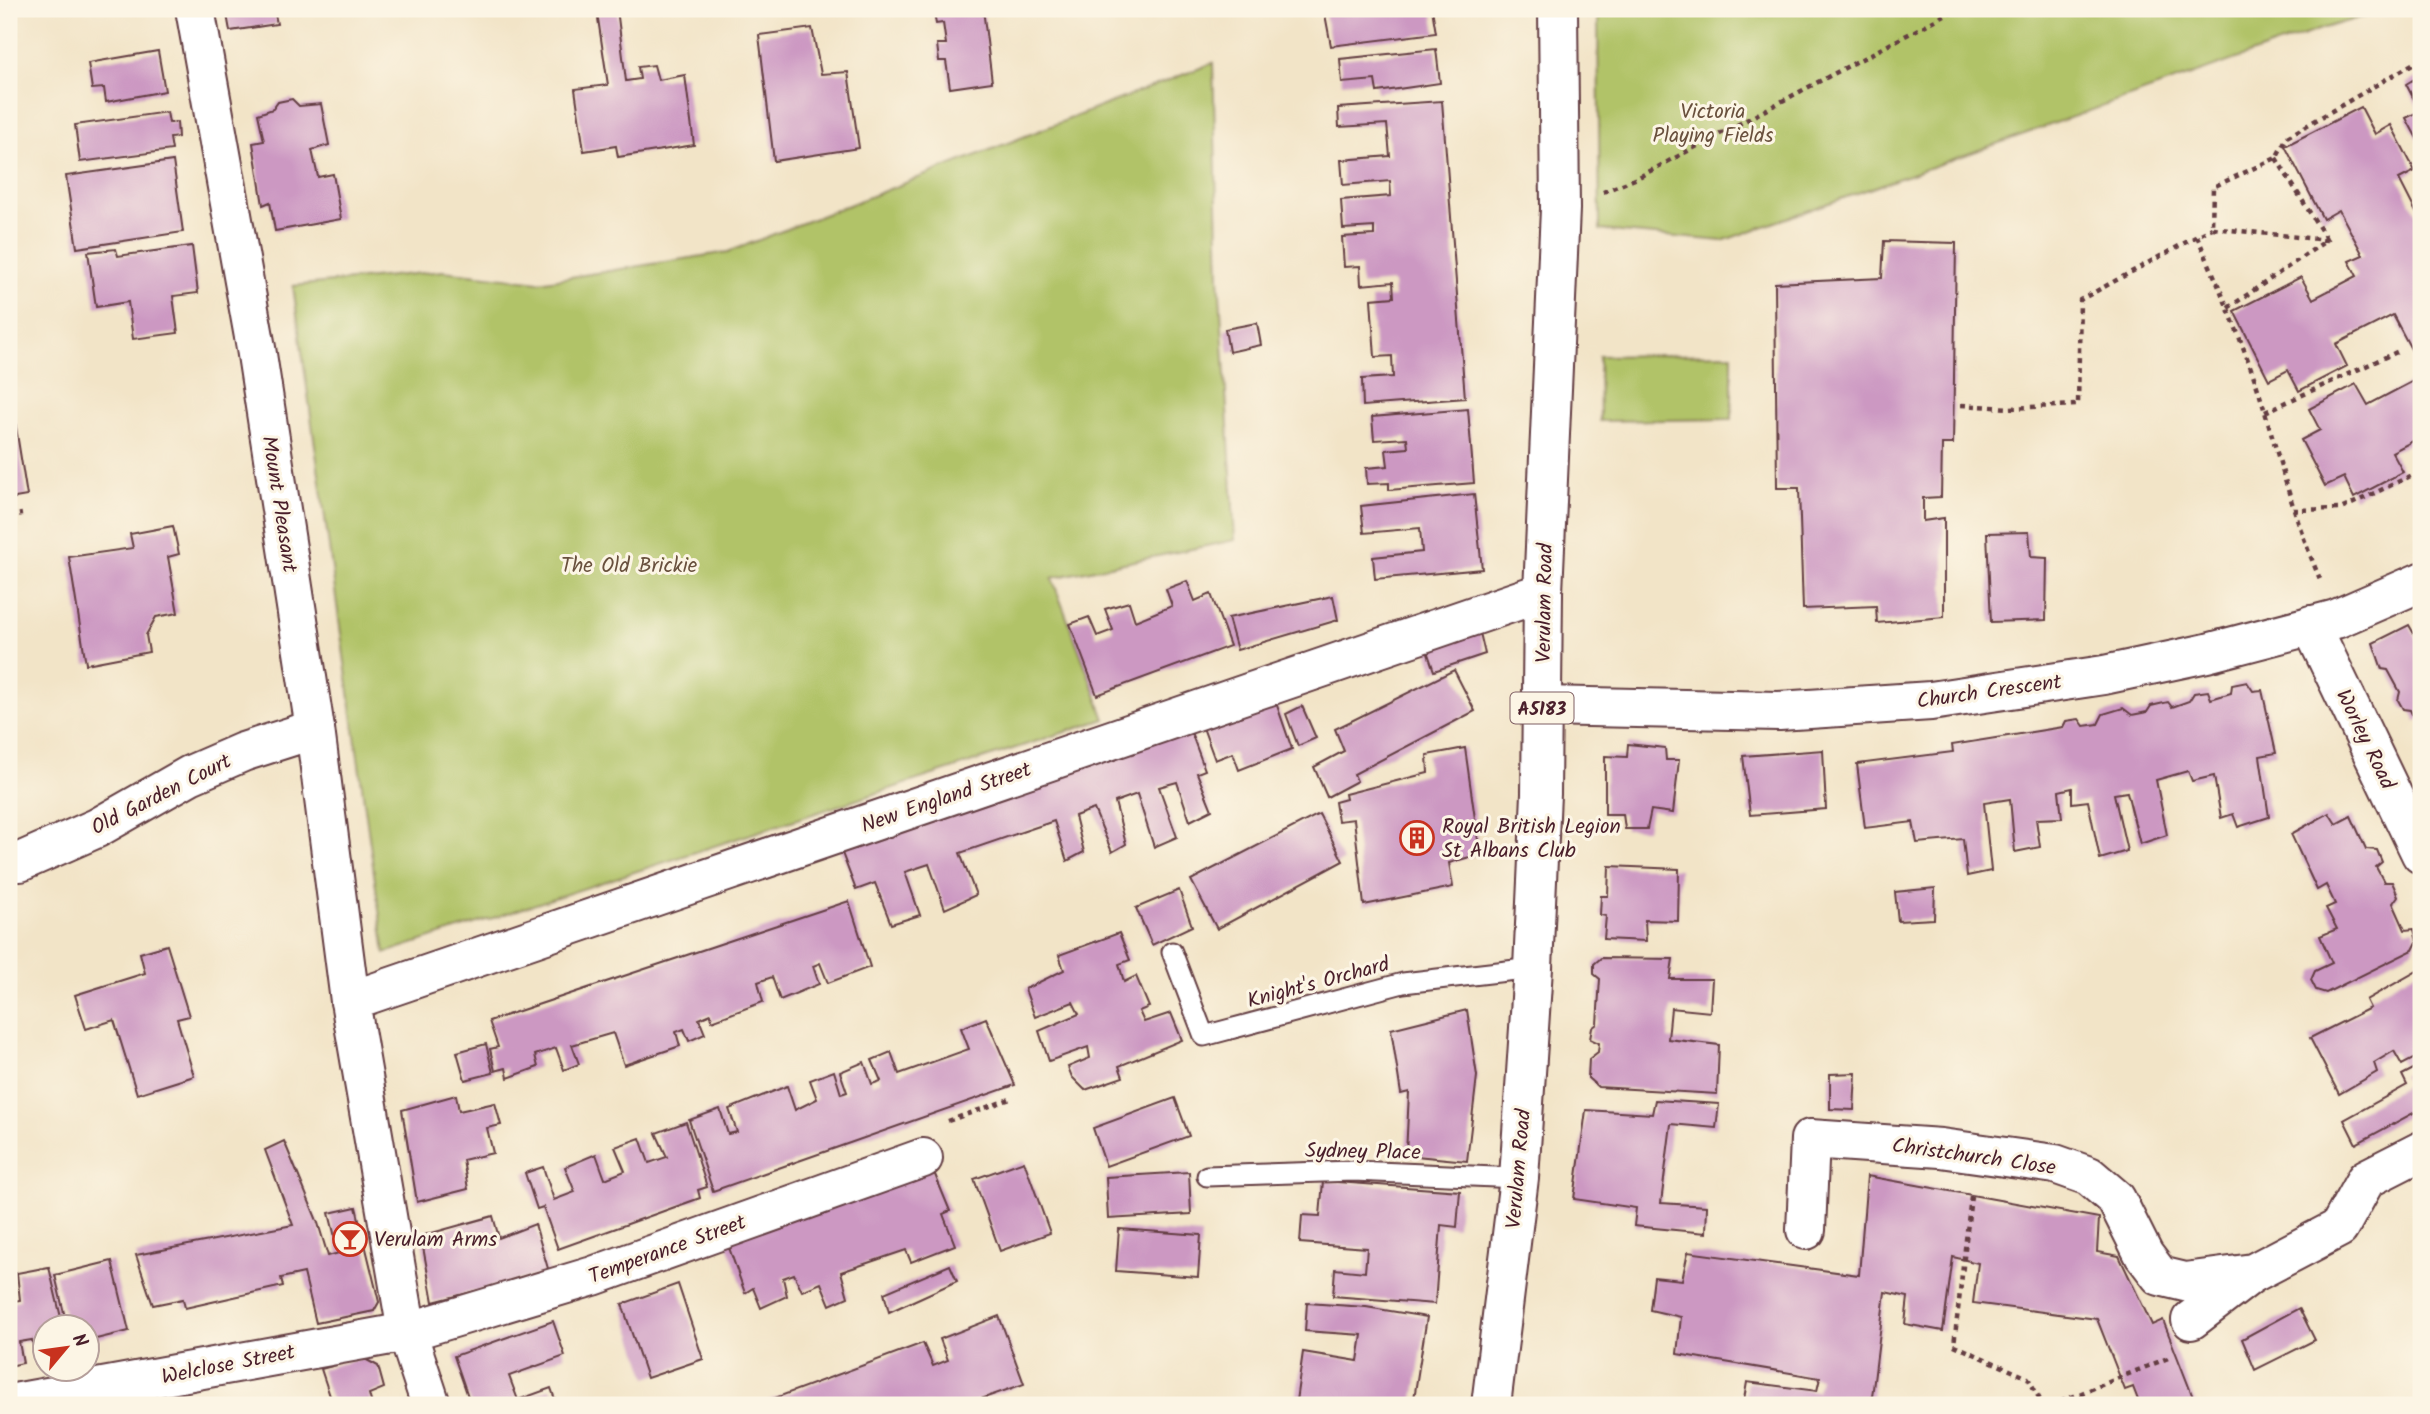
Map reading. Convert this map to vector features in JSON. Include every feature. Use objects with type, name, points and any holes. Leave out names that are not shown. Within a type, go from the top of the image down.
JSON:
[{"type":"street","name":"Mount Pleasant","points":[[195,9],[256,348],[315,729],[349,1001],[407,1332],[432,1405]]},
{"type":"street","name":"Verulam Road","points":[[1491,1405],[1519,1178],[1533,968],[1543,592],[1560,209],[1558,9]]},
{"type":"street","name":"Church Crescent","points":[[1542,706],[1779,711],[1931,701],[2104,675],[2207,653],[2323,622],[2421,582]]},
{"type":"street","name":"New England Street","points":[[349,1001],[1543,592]]},
{"type":"street","name":"Worley Road","points":[[2323,622],[2421,854]]},
{"type":"street","name":"Old Garden Court","points":[[9,863],[20,862],[97,828],[190,775],[243,752],[315,729]]},
{"type":"street","name":"Christchurch Close","points":[[1806,1230],[1810,1139],[1976,1153],[2055,1164],[2089,1176],[2116,1199],[2144,1255],[2160,1276],[2185,1282],[2253,1273],[2339,1228],[2366,1178],[2421,1152]]},
{"type":"street","name":"Temperance Street","points":[[407,1332],[593,1276],[923,1157]]},
{"type":"street","points":[[2191,1320],[2253,1273]]},
{"type":"street","name":"Welclose Street","points":[[9,1404],[407,1332]]},
{"type":"lane","name":"Knight's Orchard","points":[[1172,952],[1204,1036],[1403,983],[1533,968]]},
{"type":"lane","name":"Sydney Place","points":[[1207,1176],[1353,1171],[1519,1178]]},
{"type":"path","points":[[1560,209],[1637,178],[1956,9]]},
{"type":"path","points":[[2212,228],[2213,187],[2276,158],[2287,137],[2421,59]]},
{"type":"path","points":[[2276,158],[2327,240]]},
{"type":"path","points":[[1961,405],[2009,408],[2078,405],[2080,300],[2212,228],[2327,240]]},
{"type":"path","points":[[2197,236],[2228,308],[2264,412],[2294,510],[2323,622]]},
{"type":"path","points":[[2228,308],[2327,240]]},
{"type":"path","points":[[2264,412],[2401,350]]},
{"type":"path","points":[[2294,510],[2341,509],[2421,471]]},
{"type":"path","points":[[9,516],[22,514]]},
{"type":"path","points":[[923,1157],[936,1125],[1010,1100]]},
{"type":"path","points":[[1976,1153],[1954,1345],[2028,1378],[2043,1405]]},
{"type":"path","points":[[2052,1405],[2183,1351],[2191,1320]]},
{"type":"path","points":[[287,1405],[302,1405]]},
{"type":"green space","name":"Victoria Playing Fields","points":[[1598,9],[2389,9],[2321,29],[1722,241],[1600,230]]},
{"type":"green space","name":"The Old Brickie","points":[[1213,63],[1219,277],[1235,540],[1052,578],[1105,719],[385,953],[293,286],[443,271],[539,282],[728,252]]},
{"type":"green space","points":[[1732,354],[1732,419],[1600,421],[1599,356]]},
{"type":"building","points":[[226,9],[274,9],[277,24],[230,31]]},
{"type":"building","points":[[617,9],[626,81],[640,79],[638,67],[654,65],[658,80],[685,75],[694,145],[618,157],[616,146],[584,151],[575,89],[608,85],[597,12]]},
{"type":"building","points":[[933,9],[983,9],[992,82],[950,88],[946,61],[939,61],[937,44],[946,44],[943,23],[936,24]]},
{"type":"building","points":[[1324,9],[1432,9],[1436,33],[1331,46]]},
{"type":"building","points":[[812,28],[821,74],[848,72],[859,148],[774,161],[759,35]]},
{"type":"building","points":[[1436,49],[1440,83],[1377,92],[1375,80],[1342,83],[1340,59]]},
{"type":"building","points":[[158,51],[165,91],[106,102],[104,88],[92,89],[88,63]]},
{"type":"building","points":[[2421,75],[2421,146],[2406,118],[2420,111],[2406,84]]},
{"type":"building","points":[[292,99],[299,106],[321,104],[329,145],[312,150],[318,177],[333,174],[341,219],[275,231],[270,202],[263,205],[253,143],[264,141],[258,114],[273,109],[278,102]]},
{"type":"building","points":[[1442,101],[1465,398],[1363,406],[1362,379],[1393,377],[1392,356],[1375,357],[1371,299],[1394,297],[1393,282],[1361,285],[1360,266],[1344,267],[1342,237],[1374,235],[1374,227],[1343,229],[1341,200],[1391,196],[1390,181],[1343,185],[1341,160],[1390,156],[1387,124],[1339,127],[1338,108]]},
{"type":"building","points":[[2361,107],[2375,134],[2391,125],[2415,171],[2399,179],[2421,222],[2421,368],[2393,315],[2336,344],[2347,366],[2299,391],[2288,370],[2269,380],[2234,311],[2301,277],[2313,299],[2357,276],[2349,261],[2363,255],[2339,210],[2323,219],[2285,146]]},
{"type":"building","points":[[167,112],[169,123],[177,122],[178,137],[170,138],[172,150],[80,162],[75,125]]},
{"type":"building","points":[[173,161],[183,232],[77,248],[66,176]]},
{"type":"building","points":[[1884,241],[1956,243],[1953,444],[1942,444],[1941,497],[1923,498],[1923,521],[1944,518],[1944,617],[1877,623],[1876,606],[1803,609],[1799,488],[1777,488],[1775,283],[1882,278]]},
{"type":"building","points":[[192,246],[198,293],[173,296],[178,333],[133,339],[128,302],[96,307],[88,252],[116,249],[118,256]]},
{"type":"building","points":[[1257,323],[1261,345],[1229,352],[1225,329]]},
{"type":"building","points":[[2421,377],[2421,437],[2392,452],[2403,472],[2354,498],[2344,477],[2325,486],[2301,440],[2320,430],[2309,409],[2356,384],[2368,405]]},
{"type":"building","points":[[1468,409],[1474,483],[1389,490],[1389,483],[1367,484],[1366,468],[1388,466],[1386,450],[1408,448],[1407,438],[1374,440],[1372,417]]},
{"type":"building","points":[[15,421],[27,496],[9,499],[9,422]]},
{"type":"building","points":[[1474,494],[1482,569],[1375,579],[1373,557],[1422,552],[1420,528],[1364,533],[1361,506]]},
{"type":"building","points":[[173,526],[179,554],[168,557],[178,613],[156,617],[146,635],[149,652],[86,664],[69,557],[133,548],[130,534]]},
{"type":"building","points":[[2029,532],[2031,557],[2047,558],[2046,620],[1991,622],[1987,533]]},
{"type":"building","points":[[1187,581],[1195,601],[1211,594],[1230,646],[1097,695],[1070,624],[1089,617],[1097,636],[1113,630],[1105,609],[1129,602],[1135,621],[1172,606],[1166,589]]},
{"type":"building","points":[[1333,596],[1338,620],[1237,650],[1228,618]]},
{"type":"building","points":[[1477,620],[1485,654],[1434,671],[1423,639]]},
{"type":"building","points":[[2409,625],[2421,646],[2421,719],[2416,722],[2410,710],[2403,709],[2398,700],[2400,692],[2388,670],[2382,669],[2373,643]]},
{"type":"building","points":[[1454,670],[1475,711],[1354,774],[1357,781],[1327,797],[1314,767],[1344,751],[1335,729]]},
{"type":"building","points":[[2247,682],[2253,691],[2262,690],[2276,753],[2260,756],[2269,817],[2238,827],[2233,814],[2221,818],[2214,776],[2192,781],[2188,771],[2156,780],[2167,835],[2140,844],[2127,792],[2114,794],[2127,851],[2100,859],[2088,801],[2072,803],[2072,788],[2059,791],[2062,818],[2036,819],[2040,847],[2015,852],[2010,799],[1984,803],[1991,871],[1967,876],[1963,839],[1917,843],[1913,822],[1865,828],[1857,764],[1953,752],[1952,745],[2063,727],[2066,721],[2079,719],[2084,726],[2098,724],[2103,714],[2123,708],[2132,715],[2147,712],[2151,706],[2168,702],[2172,707],[2189,701],[2194,693],[2208,691],[2211,699],[2231,693],[2232,685]]},
{"type":"building","points":[[1271,688],[1292,749],[1239,770],[1233,753],[1215,760],[1201,722]]},
{"type":"building","points":[[1302,706],[1316,738],[1298,746],[1286,714]]},
{"type":"building","points":[[1188,724],[1205,770],[1197,773],[1212,810],[1190,821],[1177,782],[1159,787],[1177,837],[1154,847],[1137,794],[1115,802],[1126,844],[1112,852],[1094,809],[1075,816],[1084,852],[1067,861],[1054,821],[960,853],[976,895],[945,909],[929,864],[905,872],[920,915],[891,924],[875,883],[856,890],[839,845]]},
{"type":"building","points":[[1628,744],[1665,748],[1666,760],[1679,760],[1673,813],[1651,810],[1647,829],[1625,829],[1623,814],[1605,814],[1605,756],[1627,757]]},
{"type":"building","name":"Royal British Legion St Albans Club","points":[[1465,748],[1480,854],[1449,863],[1453,887],[1364,905],[1354,819],[1338,821],[1335,802],[1346,799],[1345,794],[1428,773],[1427,755]]},
{"type":"building","points":[[1823,750],[1826,809],[1750,815],[1743,756]]},
{"type":"building","points":[[2329,813],[2336,824],[2351,816],[2366,849],[2377,850],[2382,862],[2376,867],[2384,882],[2392,882],[2398,896],[2393,903],[2405,930],[2414,929],[2417,942],[2413,950],[2326,993],[2316,990],[2311,980],[2315,971],[2332,963],[2320,936],[2337,929],[2326,908],[2335,904],[2326,885],[2317,890],[2291,834]]},
{"type":"building","points":[[1319,814],[1343,861],[1217,929],[1191,880]]},
{"type":"building","points":[[1609,866],[1679,869],[1678,921],[1645,920],[1646,941],[1604,939],[1606,916],[1600,915],[1601,896],[1608,896]]},
{"type":"building","points":[[1935,888],[1934,919],[1898,921],[1895,892]]},
{"type":"building","points":[[1179,890],[1192,926],[1152,945],[1136,908]]},
{"type":"building","points":[[849,901],[870,967],[828,983],[820,963],[813,966],[819,984],[780,1000],[772,977],[758,982],[763,1002],[712,1021],[711,1014],[699,1019],[705,1034],[689,1041],[684,1029],[676,1032],[680,1046],[624,1065],[613,1033],[572,1045],[579,1064],[564,1070],[556,1048],[535,1055],[538,1067],[508,1078],[506,1068],[495,1071],[490,1049],[498,1047],[489,1021]]},
{"type":"building","points":[[1119,933],[1130,960],[1119,964],[1124,982],[1136,976],[1149,1007],[1139,1011],[1144,1022],[1171,1013],[1182,1040],[1119,1066],[1123,1077],[1085,1090],[1072,1077],[1068,1067],[1090,1058],[1088,1047],[1049,1061],[1039,1031],[1079,1014],[1073,1002],[1035,1017],[1025,989],[1064,970],[1059,955]]},
{"type":"building","points":[[167,945],[189,1016],[177,1019],[194,1076],[137,1094],[114,1020],[86,1029],[75,995],[145,973],[140,953]]},
{"type":"building","points":[[1601,958],[1673,959],[1670,979],[1712,979],[1710,1012],[1671,1008],[1668,1039],[1719,1045],[1717,1094],[1598,1087],[1588,1078],[1589,1059],[1598,1052],[1599,1043],[1590,1039],[1592,1028],[1597,1024],[1600,979],[1594,974],[1594,964]]},
{"type":"building","points":[[2419,970],[2421,1055],[2402,1065],[2394,1051],[2374,1063],[2377,1072],[2339,1094],[2310,1038],[2370,1008],[2366,1000]]},
{"type":"building","points":[[1467,1010],[1477,1076],[1467,1161],[1406,1155],[1409,1092],[1401,1094],[1391,1029]]},
{"type":"building","points":[[986,1018],[1015,1085],[713,1191],[689,1120],[720,1109],[728,1134],[737,1132],[729,1109],[787,1086],[795,1110],[817,1099],[810,1080],[834,1071],[841,1094],[847,1092],[840,1072],[864,1062],[872,1084],[881,1081],[872,1060],[891,1052],[899,1074],[969,1049],[961,1028]]},
{"type":"building","points":[[486,1044],[493,1073],[465,1080],[457,1052]]},
{"type":"building","points":[[2421,1065],[2421,1109],[2356,1144],[2344,1120],[2407,1085],[2402,1075]]},
{"type":"building","points":[[1856,1073],[1854,1110],[1830,1109],[1830,1074]]},
{"type":"building","points":[[456,1095],[459,1111],[495,1103],[501,1125],[487,1128],[493,1153],[463,1160],[468,1189],[417,1202],[402,1110]]},
{"type":"building","points":[[1175,1098],[1189,1136],[1106,1166],[1093,1128]]},
{"type":"building","points":[[1655,1100],[1719,1104],[1716,1128],[1671,1124],[1661,1203],[1707,1206],[1706,1233],[1634,1226],[1636,1208],[1574,1199],[1586,1110],[1652,1114]]},
{"type":"building","points":[[686,1122],[707,1187],[698,1190],[700,1198],[558,1249],[543,1207],[537,1209],[525,1173],[543,1167],[554,1200],[575,1192],[565,1167],[596,1154],[605,1179],[625,1171],[615,1147],[640,1138],[649,1163],[667,1157],[656,1133]]},
{"type":"building","points":[[284,1141],[318,1223],[328,1256],[339,1253],[329,1213],[356,1207],[379,1302],[374,1311],[316,1323],[304,1273],[281,1278],[283,1286],[185,1308],[183,1299],[153,1305],[136,1255],[293,1225],[265,1150]]},
{"type":"building","points":[[1024,1161],[1050,1233],[1000,1251],[974,1179]]},
{"type":"building","points":[[931,1165],[950,1211],[943,1214],[955,1245],[911,1262],[906,1250],[841,1272],[848,1297],[830,1305],[821,1283],[802,1291],[794,1274],[783,1278],[787,1296],[761,1308],[753,1288],[745,1293],[727,1242]]},
{"type":"building","points":[[1189,1172],[1191,1214],[1108,1219],[1106,1177]]},
{"type":"building","points":[[1867,1176],[2099,1218],[2097,1252],[2119,1256],[2152,1325],[2163,1320],[2196,1405],[2140,1405],[2133,1387],[2125,1390],[2097,1319],[1973,1303],[1978,1263],[1953,1257],[1943,1331],[1905,1324],[1908,1297],[1885,1292],[1871,1405],[1743,1405],[1747,1382],[1817,1391],[1820,1378],[1677,1354],[1681,1317],[1650,1310],[1654,1277],[1682,1280],[1688,1252],[1859,1275]]},
{"type":"building","points":[[1323,1181],[1460,1191],[1457,1227],[1441,1225],[1435,1304],[1333,1296],[1335,1269],[1365,1272],[1367,1248],[1300,1243],[1302,1215],[1320,1216]]},
{"type":"building","points":[[493,1216],[499,1238],[535,1224],[549,1272],[433,1302],[421,1236]]},
{"type":"building","points":[[1119,1229],[1201,1235],[1198,1277],[1116,1271]]},
{"type":"building","points":[[112,1261],[129,1331],[102,1338],[102,1312],[64,1312],[55,1275]]},
{"type":"building","points":[[950,1265],[957,1281],[889,1312],[884,1293]]},
{"type":"building","points":[[49,1267],[60,1312],[32,1312],[32,1340],[19,1342],[23,1363],[9,1366],[9,1302],[20,1300],[17,1273]]},
{"type":"building","points":[[678,1284],[703,1359],[647,1378],[622,1304]]},
{"type":"building","points":[[1307,1303],[1366,1307],[1427,1317],[1413,1405],[1320,1405],[1296,1401],[1303,1352],[1358,1361],[1362,1335],[1305,1331]]},
{"type":"building","points":[[2299,1308],[2315,1340],[2255,1370],[2242,1339]]},
{"type":"building","points":[[999,1316],[1024,1384],[964,1405],[765,1405],[764,1402],[923,1343],[933,1366],[948,1360],[940,1339]]},
{"type":"building","points":[[553,1321],[565,1356],[509,1376],[518,1400],[551,1388],[557,1405],[471,1405],[454,1356]]},
{"type":"building","points":[[363,1358],[378,1366],[384,1388],[369,1394],[372,1405],[333,1405],[321,1369]]},
{"type":"place","name":"Royal British Legion St Albans Club","points":[[1417,838]]},
{"type":"place","name":"Verulam Arms","points":[[350,1239]]}]
